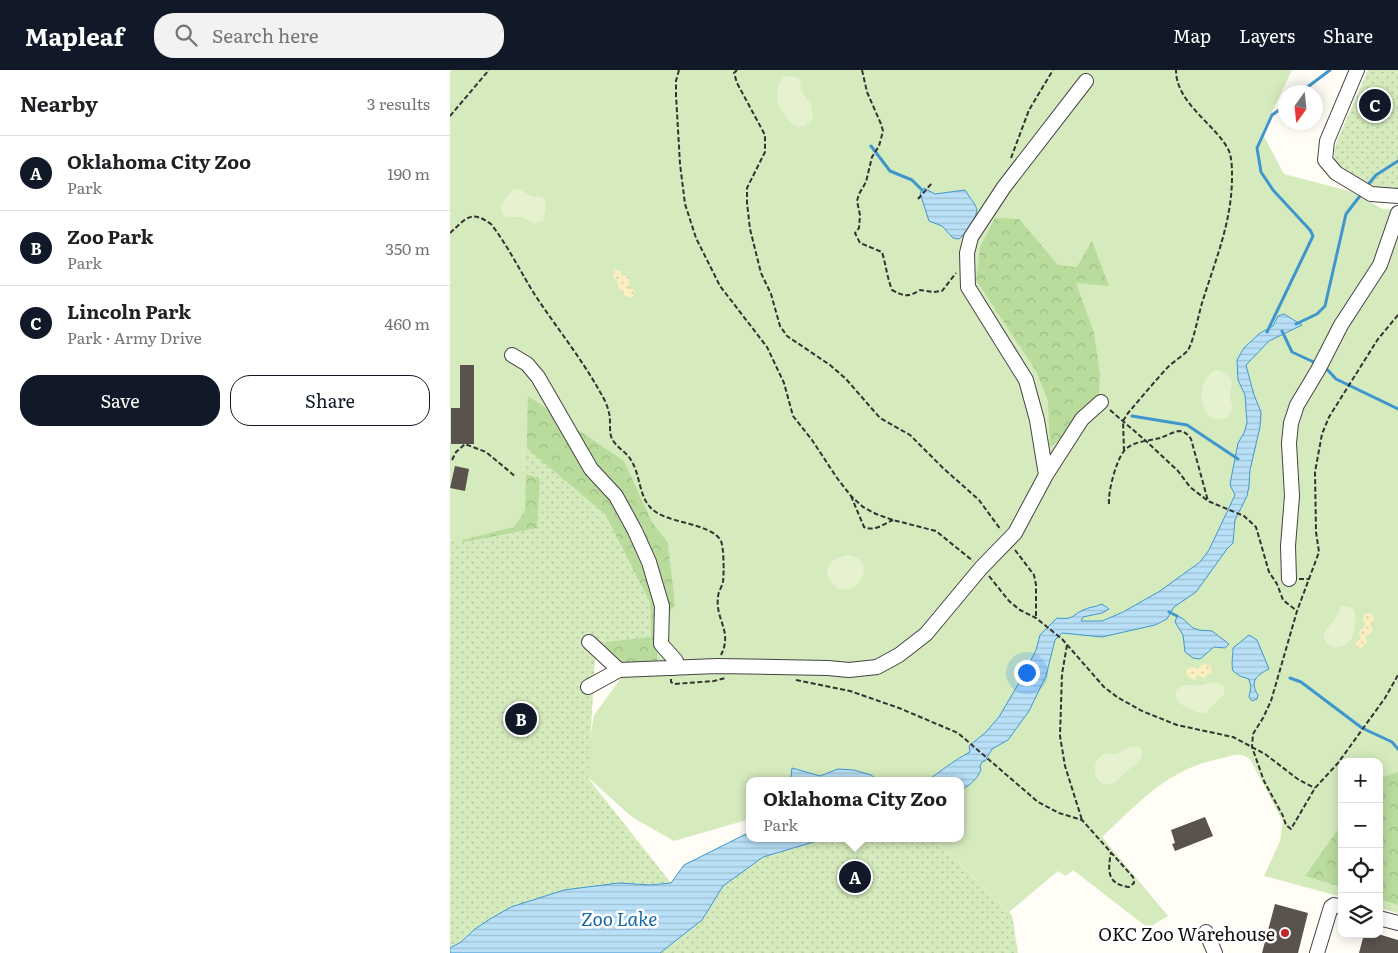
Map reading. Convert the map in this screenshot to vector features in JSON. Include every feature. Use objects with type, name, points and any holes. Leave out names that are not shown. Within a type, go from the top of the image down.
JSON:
[{"type":"street","points":[[1357,70],[1327,141],[1325,160],[1336,173],[1371,194],[1398,196]]},
{"type":"street","points":[[1046,475],[1037,420],[1026,380],[968,287],[967,253],[971,237],[1004,187],[1086,81]]},
{"type":"street","points":[[1289,578],[1288,546],[1292,496],[1288,443],[1291,423],[1297,405],[1341,325],[1380,265],[1398,213]]},
{"type":"street","points":[[512,354],[527,364],[538,377],[591,469],[616,496],[652,571],[662,606],[661,644],[676,662],[674,668]]},
{"type":"street","points":[[588,688],[619,670],[717,666],[849,670],[877,667],[899,656],[926,634],[981,568],[1008,541],[1025,516],[1046,475],[1082,420],[1101,402]]},
{"type":"street","points":[[589,642],[619,670]]},
{"type":"street","points":[[1317,953],[1331,907],[1334,905],[1338,906]]},
{"type":"street","points":[[1383,919],[1398,923]]},
{"type":"street","points":[[1206,932],[1215,953]]},
{"type":"path","points":[[450,116],[489,70]]},
{"type":"path","points":[[679,70],[676,81],[676,96],[680,164],[685,204],[696,238],[720,286],[767,347],[784,384],[792,416],[812,440],[851,496],[863,507],[876,514],[936,531],[992,578],[1009,601],[1020,610],[1036,618],[1062,639],[1104,687],[1142,712],[1177,725],[1233,738],[1265,754],[1299,780],[1315,788]]},
{"type":"path","points":[[737,70],[734,74],[765,135],[765,152],[747,188],[747,202],[750,229],[760,273],[771,294],[780,326],[787,336],[830,365],[846,379],[880,418],[910,435],[979,500],[1034,575],[1036,585],[1036,618]]},
{"type":"path","points":[[862,70],[867,92],[883,132],[873,155],[866,182],[859,194],[859,228],[855,233],[860,243],[882,252],[886,263],[887,277],[892,290],[904,296],[920,290],[942,291],[954,277],[967,253]]},
{"type":"path","points":[[1010,164],[1023,123],[1052,70]]},
{"type":"path","points":[[1109,504],[1108,494],[1124,451],[1123,421],[1164,371],[1189,349],[1225,233],[1230,210],[1232,168],[1230,152],[1223,141],[1196,112],[1178,84],[1176,70]]},
{"type":"path","points":[[918,199],[932,183]]},
{"type":"path","points":[[450,233],[467,218],[473,216],[481,217],[491,224],[600,392],[609,412],[611,435],[614,442],[633,462],[644,496],[650,507],[656,513],[689,523],[713,534],[720,540],[723,583],[718,596],[718,606],[727,639],[717,666],[714,682]]},
{"type":"path","points":[[1398,315],[1378,339],[1329,417],[1322,434],[1315,472],[1316,532],[1319,552],[1297,611],[1270,701],[1263,718],[1253,734],[1252,747],[1264,781],[1286,825],[1291,829],[1315,788],[1338,764],[1385,698],[1398,675]]},
{"type":"path","points":[[1101,402],[1178,471],[1190,487],[1208,501],[1244,516],[1256,527],[1269,572],[1277,584],[1283,600],[1297,611]]},
{"type":"path","points":[[1124,451],[1134,445],[1180,431],[1187,433],[1195,450],[1208,501]]},
{"type":"path","points":[[452,460],[456,452],[465,444],[486,452],[516,477]]},
{"type":"path","points":[[851,496],[864,527],[868,529],[876,528],[893,520]]},
{"type":"path","points":[[1067,645],[1062,674],[1060,736],[1065,766],[1082,820],[1111,852],[1133,877],[1134,883],[1129,887],[1122,886],[1112,880],[1109,874],[1111,852]]},
{"type":"path","points":[[674,668],[671,682],[674,684],[714,682],[731,676]]},
{"type":"path","points":[[788,678],[850,691],[899,708],[958,733],[1038,802],[1059,813],[1082,820]]},
{"type":"green space","points":[[452,70],[1292,70],[1285,85],[1278,85],[1278,99],[1262,133],[1284,174],[1349,191],[1383,209],[1398,210],[1398,913],[1383,909],[1383,758],[1338,758],[1338,896],[1264,876],[1280,841],[1283,822],[1250,759],[1242,755],[1236,755],[1211,761],[1190,768],[1165,781],[1143,798],[1102,837],[1168,916],[1148,928],[1073,870],[1066,876],[1058,871],[1009,912],[937,842],[964,842],[964,777],[746,777],[746,820],[674,841],[632,817],[584,774],[594,715],[651,637],[524,447],[523,473],[540,479],[537,528],[459,543],[459,546],[450,539],[450,72]]},
{"type":"green space","points":[[1368,70],[1398,70],[1398,194],[1377,193],[1341,171],[1335,162],[1334,151],[1337,141]]},
{"type":"green space","points":[[793,76],[799,78],[802,92],[811,105],[813,118],[805,126],[792,124],[778,103],[778,87],[784,77]]},
{"type":"green space","points":[[514,189],[519,189],[531,196],[542,197],[546,205],[543,221],[534,224],[523,217],[507,217],[502,214],[503,203]]},
{"type":"green space","points":[[995,218],[1019,219],[1058,265],[1077,267],[1092,241],[1109,286],[1076,283],[1094,333],[1100,375],[1099,397],[1061,440],[1050,447],[1048,401],[1036,371],[976,280],[980,247]]},
{"type":"green space","points":[[1216,370],[1226,373],[1232,381],[1230,399],[1232,410],[1229,415],[1222,419],[1214,419],[1209,415],[1204,408],[1202,400],[1204,383],[1209,375]]},
{"type":"green space","points":[[528,396],[624,461],[652,522],[668,543],[675,606],[661,617],[657,662],[625,664],[465,551],[462,540],[514,527],[525,511]]},
{"type":"green space","points":[[524,446],[605,514],[650,602],[651,637],[606,642],[595,660],[588,778],[671,883],[648,885],[619,883],[511,907],[475,929],[461,942],[450,948],[450,540],[459,543],[537,528],[540,479],[523,473]]},
{"type":"green space","points":[[850,555],[860,561],[864,568],[863,576],[852,588],[844,590],[837,587],[830,580],[828,570],[829,566],[836,559]]},
{"type":"green space","points":[[1343,606],[1353,608],[1354,610],[1354,631],[1348,643],[1344,646],[1335,647],[1328,644],[1323,635]]},
{"type":"green space","points":[[1215,682],[1224,687],[1224,694],[1205,713],[1189,708],[1176,698],[1176,691],[1181,686],[1199,686]]},
{"type":"green space","points":[[1132,746],[1140,747],[1142,750],[1142,756],[1138,762],[1113,783],[1108,785],[1099,781],[1095,772],[1096,761],[1104,755],[1118,753]]},
{"type":"green space","points":[[1398,772],[1398,905],[1383,900],[1383,777]]},
{"type":"green space","points":[[1338,830],[1338,886],[1305,876]]},
{"type":"green space","points":[[814,842],[937,842],[1012,915],[1018,953],[660,953],[702,920],[723,886],[763,857]]},
{"type":"sand","points":[[615,270],[620,270],[622,276],[627,276],[629,289],[633,289],[635,292],[633,297],[627,297],[622,293],[623,290],[619,289],[617,280],[613,276]]},
{"type":"sand","points":[[1367,613],[1372,614],[1374,618],[1374,622],[1370,624],[1373,630],[1370,634],[1366,635],[1367,642],[1361,649],[1357,648],[1356,643],[1361,638],[1359,634],[1361,629],[1365,627],[1363,621],[1364,615]]},
{"type":"sand","points":[[1206,664],[1210,666],[1212,671],[1204,679],[1199,675],[1195,680],[1189,678],[1186,672],[1188,668],[1195,667],[1198,670],[1200,666]]},
{"type":"water","points":[[924,188],[935,194],[965,190],[977,209],[974,224],[959,239],[953,238],[942,226],[929,221],[920,193]]},
{"type":"water","points":[[1284,314],[1302,325],[1269,341],[1246,365],[1261,412],[1260,427],[1250,470],[1247,496],[1235,520],[1233,543],[1196,592],[1174,607],[1167,619],[1155,625],[1102,637],[1062,633],[1055,640],[1046,676],[1029,711],[1008,740],[992,749],[985,761],[982,762],[981,770],[975,780],[964,788],[964,777],[932,777],[970,752],[969,746],[986,732],[999,717],[1036,650],[1040,635],[1057,618],[1069,618],[1085,609],[1102,604],[1109,609],[1102,613],[1083,617],[1081,621],[1102,621],[1123,612],[1160,591],[1200,562],[1209,550],[1235,495],[1230,485],[1231,479],[1238,443],[1247,423],[1245,395],[1238,380],[1237,360],[1244,348],[1260,333],[1273,326],[1278,316]]},
{"type":"water","points":[[1177,616],[1193,628],[1212,631],[1229,644],[1225,648],[1214,647],[1200,659],[1193,658],[1185,652],[1183,635],[1175,622]]},
{"type":"water","points":[[1249,635],[1257,640],[1269,669],[1258,676],[1254,682],[1258,695],[1257,699],[1252,701],[1249,697],[1251,687],[1249,679],[1233,671],[1232,665],[1233,648]]},
{"type":"water","points":[[792,768],[820,776],[838,769],[854,770],[874,777],[791,777]]},
{"type":"water","name":"Zoo Lake","points":[[746,834],[746,842],[814,842],[763,857],[723,886],[702,920],[660,953],[450,953],[450,948],[461,942],[475,929],[511,907],[564,890],[619,883],[650,885],[671,883],[684,865]]},
{"type":"building","points":[[460,365],[474,365],[474,444],[451,444],[451,408],[460,408]]},
{"type":"building","points":[[455,466],[469,469],[465,491],[450,488]]},
{"type":"building","points":[[1205,817],[1213,836],[1175,851],[1172,844],[1175,843],[1171,830]]},
{"type":"building","name":"OKC Zoo Warehouse","points":[[1275,904],[1308,913],[1298,953],[1262,953]]},
{"type":"building","points":[[1383,936],[1398,940],[1398,953],[1359,953],[1363,938],[1383,938]]},
{"type":"waterway","points":[[1310,85],[1330,70]]},
{"type":"waterway","points":[[1267,332],[1313,236],[1310,230],[1273,190],[1261,172],[1257,148],[1272,115],[1278,111]]},
{"type":"waterway","points":[[871,146],[890,171],[912,180],[922,190]]},
{"type":"waterway","points":[[1366,187],[1376,175],[1398,161]]},
{"type":"waterway","points":[[1296,324],[1317,314],[1325,306],[1346,214],[1363,192]]},
{"type":"waterway","points":[[1282,331],[1292,352],[1318,364]]},
{"type":"waterway","points":[[1324,366],[1336,379],[1398,409]]},
{"type":"waterway","points":[[1132,416],[1187,425],[1238,459]]},
{"type":"waterway","points":[[1169,612],[1177,616]]},
{"type":"waterway","points":[[1290,678],[1301,682],[1362,728],[1392,742],[1398,749]]},
{"type":"place","name":"Lincoln Park","points":[[1375,105]]},
{"type":"place","name":"Zoo Park","points":[[521,719]]},
{"type":"place","name":"Oklahoma City Zoo","points":[[855,877]]},
{"type":"place","name":"OKC Zoo Warehouse","points":[[1285,933]]}]
